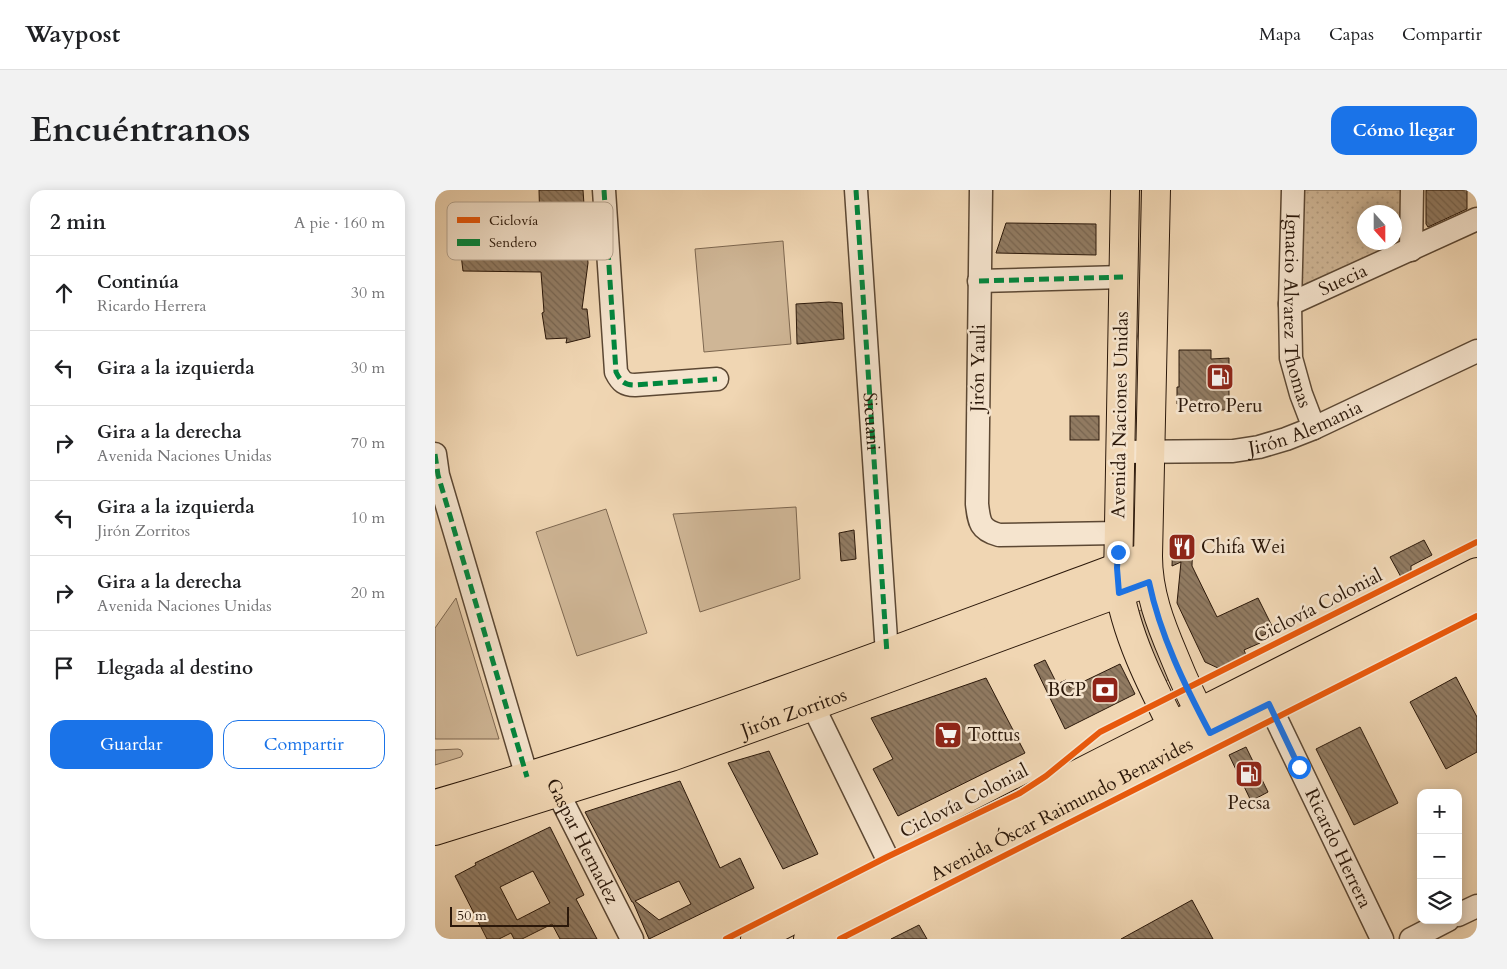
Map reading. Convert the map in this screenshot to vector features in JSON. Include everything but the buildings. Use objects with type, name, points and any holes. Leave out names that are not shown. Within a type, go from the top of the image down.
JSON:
[{"type":"main road","name":"Avenida Naciones Unidas","points":[[1125,190],[1118,580],[1132,636],[1157,694],[1178,736]]},
{"type":"main road","name":"Avenida Naciones Unidas","points":[[1156,190],[1148,569],[1153,601],[1168,642],[1205,723]]},
{"type":"main road","name":"Jirón Zorritos","points":[[435,804],[544,780],[671,756],[813,706],[1148,569]]},
{"type":"main road","name":"Avenida Óscar Raimundo Benavides","points":[[755,939],[893,870],[1205,723],[1477,572]]},
{"type":"main road","name":"Jirón Zorritos","points":[[435,831],[544,780],[687,725],[887,654],[1118,580]]},
{"type":"main road","name":"Avenida Óscar Raimundo Benavides","points":[[1205,723],[1269,704],[1477,600]]},
{"type":"main road","name":"Avenida Óscar Raimundo Benavides","points":[[808,939],[1178,736]]},
{"type":"street","name":"Sicuani","points":[[856,190],[887,654]]},
{"type":"street","name":"Jirón Yauli","points":[[981,190],[977,504],[981,526],[999,535],[1118,533]]},
{"type":"street","name":"Ignacio Alvarez Thomas","points":[[1293,190],[1290,304],[1291,358],[1301,394],[1314,428]]},
{"type":"street","points":[[1411,250],[1412,190]]},
{"type":"street","name":"Suecia","points":[[1290,304],[1477,219]]},
{"type":"street","points":[[609,260],[619,379],[623,383],[635,385],[717,379]]},
{"type":"street","points":[[979,281],[1123,277]]},
{"type":"street","name":"Jirón Alemania","points":[[1120,452],[1233,451],[1259,447],[1314,428],[1477,351]]},
{"type":"street","name":"Gaspar Hernadez","points":[[435,454],[437,475],[544,780],[631,939]]},
{"type":"street","name":"Ricardo Herrera","points":[[1269,704],[1382,939]]},
{"type":"street","points":[[813,706],[893,870]]},
{"type":"street","points":[[1462,913],[1477,906]]},
{"type":"street","points":[[1411,939],[1440,924]]},
{"type":"shaded area","points":[[1134,190],[1145,190],[1138,414],[1139,344],[1134,318]]},
{"type":"shaded area","points":[[1294,190],[1405,190],[1405,243],[1402,245],[1402,205],[1357,205],[1357,250],[1392,250],[1291,304]]},
{"type":"shaded area","points":[[783,241],[791,344],[704,352],[695,249]]},
{"type":"shaded area","points":[[796,507],[800,579],[700,612],[673,514]]},
{"type":"shaded area","points":[[606,509],[647,633],[577,656],[536,532]]},
{"type":"shaded area","points":[[456,598],[499,739],[435,739],[435,628]]},
{"type":"shaded area","points":[[1146,608],[1172,678],[1163,682],[1134,613]]},
{"type":"shaded area","points":[[458,749],[463,754],[461,757],[435,765],[435,750]]},
{"type":"marked path","points":[[604,190],[605,202]]},
{"type":"marked path","points":[[856,190],[887,654]]},
{"type":"marked path","points":[[609,260],[616,372],[622,381],[635,385],[717,379]]},
{"type":"marked path","points":[[979,281],[1123,277]]},
{"type":"marked path","points":[[435,454],[438,475],[527,777]]},
{"type":"cycle path","name":"Ciclovía Colonial","points":[[726,939],[887,857],[1020,793],[1046,776],[1100,732],[1477,542]]},
{"type":"cycle path","points":[[840,939],[1477,616]]},
{"type":"place","name":"Petro Peru","points":[[1220,377]]},
{"type":"place","name":"Chifa Wei","points":[[1182,547]]},
{"type":"place","name":"BCP","points":[[1105,690]]},
{"type":"place","name":"Tottus","points":[[948,735]]},
{"type":"place","name":"Pecsa","points":[[1249,774]]},
{"type":"route","points":[[1118,552],[1119,593],[1149,582],[1153,601],[1168,642],[1188,689],[1210,733],[1269,704],[1299,767]]}]
